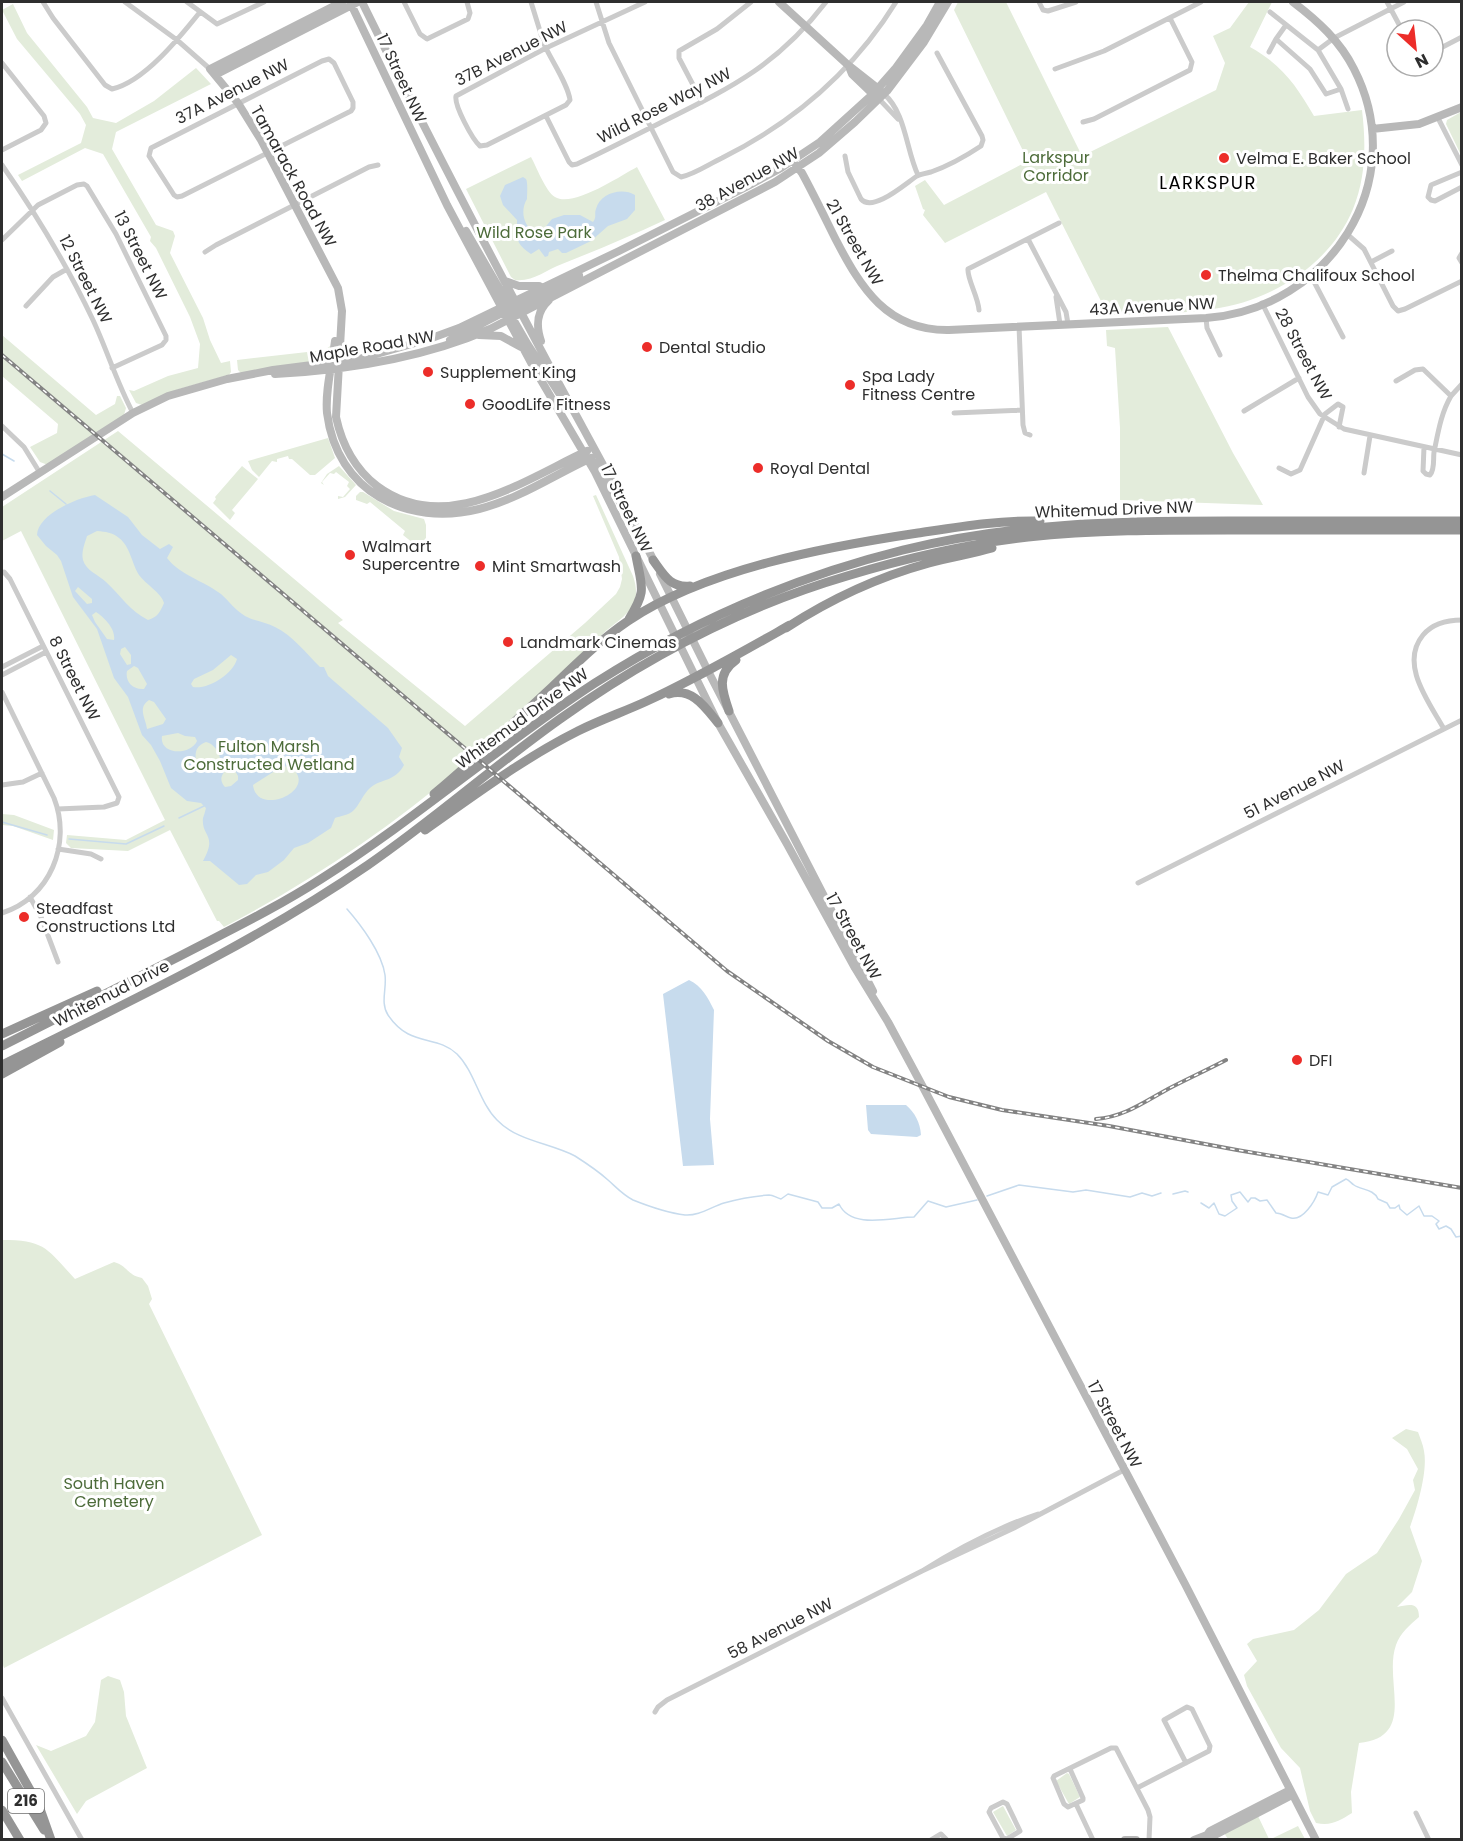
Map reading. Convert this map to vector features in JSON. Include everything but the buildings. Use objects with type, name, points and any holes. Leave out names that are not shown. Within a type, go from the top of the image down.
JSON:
[{"type":"highway","points":[[475,765],[482,753],[592,649],[628,621],[659,603],[701,584],[805,555],[907,535],[1018,521],[1087,523]]},
{"type":"highway","name":"Whitemud Drive NW","points":[[234,946],[367,866],[487,774],[496,761],[595,684],[711,624],[802,581],[902,550],[951,539],[1020,528],[1123,521],[1461,521]]},
{"type":"highway","name":"Whitemud Drive NW","points":[[711,624],[846,576],[949,550],[1023,538],[1123,531],[1461,530]]},
{"type":"highway","points":[[729,711],[721,687],[725,670],[822,606],[886,577],[927,563],[981,551],[1023,538]]},
{"type":"highway","points":[[628,621],[642,596],[636,556]]},
{"type":"highway","points":[[653,560],[669,580],[677,586],[701,584]]},
{"type":"highway","points":[[367,866],[413,838],[508,773],[579,730],[644,703],[697,677],[790,626]]},
{"type":"highway","points":[[644,703],[678,692],[686,694],[701,703],[718,723]]},
{"type":"highway","name":"Whitemud Drive NW","points":[[475,765],[496,761]]},
{"type":"highway","name":"Whitemud Drive","points":[[2,1046],[227,932],[300,892],[361,853],[475,765]]},
{"type":"highway","points":[[2,1034],[211,940]]},
{"type":"highway","name":"Whitemud Drive","points":[[2,1065],[234,946]]},
{"type":"highway","points":[[2,1074],[174,978]]},
{"type":"highway","points":[[2,1740],[39,1806],[50,1839]]},
{"type":"highway","name":"216","points":[[2,1762],[50,1839]]},
{"type":"highway","name":"216","points":[[2,1810],[20,1839]]},
{"type":"main road","points":[[212,72],[342,2]]},
{"type":"main road","points":[[212,72],[356,2]]},
{"type":"main road","name":"17 Street NW","points":[[356,2],[453,217],[470,236],[511,310],[544,356],[581,423],[591,454],[636,556],[697,677],[698,684],[718,723],[788,843],[855,968],[888,1022]]},
{"type":"main road","name":"17 Street NW","points":[[356,2],[505,281],[523,348],[615,496],[638,528],[708,671],[861,965],[888,1022],[1185,1584],[1316,1839]]},
{"type":"main road","points":[[779,2],[879,94]]},
{"type":"main road","name":"38 Avenue NW","points":[[879,94],[927,25],[940,2]]},
{"type":"main road","name":"38 Avenue NW","points":[[511,310],[544,286],[796,164],[836,140],[924,42],[948,2]]},
{"type":"main road","name":"43A Avenue NW","points":[[944,330],[1206,318],[1228,315],[1284,294],[1311,276],[1330,258],[1348,235],[1358,216],[1371,169],[1372,129],[1367,103],[1358,76],[1334,38],[1293,2]]},
{"type":"main road","name":"Tamarack Road NW","points":[[212,72],[238,103],[268,154],[338,288],[342,311],[327,401],[328,415],[335,444],[355,477],[367,488],[399,507],[431,515],[452,514],[482,508],[514,496],[591,454]]},
{"type":"main road","points":[[1372,129],[1411,126],[1438,118],[1461,107]]},
{"type":"main road","name":"38 Avenue NW","points":[[511,310],[554,295],[776,182],[796,164]]},
{"type":"main road","name":"21 Street NW","points":[[796,164],[853,272],[870,296],[884,308],[909,323],[929,329],[944,330]]},
{"type":"main road","points":[[409,356],[451,340],[511,310],[599,264],[619,251]]},
{"type":"main road","points":[[505,281],[519,286],[544,286]]},
{"type":"main road","points":[[544,356],[537,323],[538,316],[554,295]]},
{"type":"main road","points":[[511,310],[528,345],[581,423]]},
{"type":"main road","name":"Maple Road NW","points":[[2,498],[132,413],[168,396],[235,377],[409,356],[441,348],[475,335],[511,310]]},
{"type":"main road","name":"Maple Road NW","points":[[334,366],[420,342],[511,310]]},
{"type":"main road","points":[[475,335],[496,335],[511,340],[523,348]]},
{"type":"main road","points":[[1200,1838],[1217,1827],[1291,1792]]},
{"type":"main road","points":[[1125,1839],[1136,1839]]},
{"type":"street","points":[[43,2],[52,18],[108,88],[117,87],[136,77],[177,40],[200,12]]},
{"type":"street","name":"Tamarack Road NW","points":[[124,2],[177,40],[212,72]]},
{"type":"street","points":[[187,2],[217,24],[264,2]]},
{"type":"street","points":[[404,2],[420,34],[427,39],[468,19],[470,14],[467,2]]},
{"type":"street","points":[[531,2],[546,48],[570,100],[566,105],[546,116]]},
{"type":"street","points":[[596,2],[609,43],[651,128],[673,172],[676,176],[683,177],[744,147],[814,98],[848,65],[875,33],[896,2]]},
{"type":"street","name":"37B Avenue NW","points":[[546,116],[487,145],[480,146],[475,141],[455,99],[459,94],[546,48],[645,2]]},
{"type":"street","points":[[702,102],[679,58],[679,51],[717,29],[751,2]]},
{"type":"street","name":"Wild Rose Way NW","points":[[546,116],[568,160],[575,165],[734,86],[781,51],[806,27],[826,2]]},
{"type":"street","points":[[1039,2],[1045,10],[1058,9],[1076,2]]},
{"type":"street","points":[[1055,69],[1104,51],[1200,2]]},
{"type":"street","points":[[1387,2],[1395,18]]},
{"type":"street","points":[[1318,50],[1334,38],[1404,2]]},
{"type":"street","points":[[1270,12],[1318,50],[1341,89],[1348,109]]},
{"type":"street","points":[[1083,122],[1094,119],[1187,72],[1192,66],[1192,60],[1170,18]]},
{"type":"street","points":[[1269,52],[1286,25]]},
{"type":"street","points":[[1445,46],[1461,37]]},
{"type":"street","points":[[1276,39],[1310,69],[1326,94],[1341,89]]},
{"type":"street","points":[[845,156],[849,176],[862,201],[867,203],[892,193],[918,175],[935,170],[982,145],[982,136],[937,53]]},
{"type":"street","name":"37A Avenue NW","points":[[329,59],[334,63],[353,102],[353,108],[268,154],[177,197],[172,193],[149,156],[149,150],[238,103],[329,59]]},
{"type":"street","points":[[2,63],[45,118],[45,126],[2,150]]},
{"type":"street","points":[[879,94],[900,120],[918,175]]},
{"type":"street","points":[[1438,118],[1461,165]]},
{"type":"street","name":"12 Street NW","points":[[2,165],[33,209],[67,269],[93,320],[132,413]]},
{"type":"street","points":[[205,252],[369,167],[378,165]]},
{"type":"street","points":[[1461,172],[1431,184],[1428,197],[1435,201],[1461,187]]},
{"type":"street","name":"13 Street NW","points":[[33,209],[77,185],[84,184],[100,206],[162,326],[166,336],[165,342],[112,368]]},
{"type":"street","points":[[2,240],[33,209]]},
{"type":"street","points":[[979,310],[978,297],[967,272],[972,267],[1059,223]]},
{"type":"street","points":[[1348,235],[1361,245],[1393,306],[1398,311],[1461,281]]},
{"type":"street","points":[[1028,239],[1056,295],[1064,324]]},
{"type":"street","points":[[1371,262],[1392,251]]},
{"type":"street","points":[[1461,253],[1459,258],[1461,263]]},
{"type":"street","points":[[26,306],[53,277],[67,269]]},
{"type":"street","points":[[1311,276],[1343,337]]},
{"type":"street","name":"28 Street NW","points":[[1262,303],[1311,402],[1323,416],[1339,427],[1343,410],[1341,405],[1335,405],[1323,416]]},
{"type":"street","points":[[1206,318],[1207,328],[1220,355]]},
{"type":"street","points":[[1019,326],[1024,432],[1030,435]]},
{"type":"street","points":[[1396,381],[1420,369],[1425,370],[1451,396]]},
{"type":"street","points":[[1244,411],[1299,378]]},
{"type":"street","points":[[1424,447],[1424,471],[1428,475],[1433,473],[1435,449],[1444,410],[1451,396],[1461,384]]},
{"type":"street","points":[[954,413],[1022,410]]},
{"type":"street","points":[[1279,468],[1291,474],[1300,470],[1323,416]]},
{"type":"street","points":[[2,426],[24,447],[40,473]]},
{"type":"street","points":[[1339,427],[1370,436],[1461,455]]},
{"type":"street","points":[[1364,473],[1370,436]]},
{"type":"street","name":"8 Street NW","points":[[3,572],[10,579],[119,798],[117,803],[108,807],[58,809]]},
{"type":"street","points":[[1444,729],[1414,670],[1414,656],[1418,642],[1427,631],[1438,624],[1461,620]]},
{"type":"street","points":[[2,667],[45,649]]},
{"type":"street","points":[[2,675],[45,649]]},
{"type":"street","points":[[2,692],[58,809],[60,826],[58,849],[47,879],[17,907],[2,913]]},
{"type":"street","name":"51 Avenue NW","points":[[1138,883],[1461,720]]},
{"type":"street","points":[[2,785],[23,782],[42,773]]},
{"type":"street","points":[[58,849],[91,854],[101,859]]},
{"type":"street","points":[[30,897],[41,917],[58,962]]},
{"type":"street","name":"58 Avenue NW","points":[[655,1712],[667,1700],[922,1571],[961,1547],[1011,1523],[1038,1514],[1124,1470]]},
{"type":"street","points":[[2,1698],[82,1839]]},
{"type":"street","points":[[1137,1788],[1209,1751],[1191,1709],[1187,1707],[1164,1720],[1186,1762]]},
{"type":"street","points":[[1070,1769],[1083,1800],[1068,1807],[1064,1804],[1053,1780],[1054,1776],[1113,1747],[1116,1748],[1149,1813],[1149,1839]]},
{"type":"street","points":[[1004,1802],[1008,1805],[1020,1828],[1014,1838],[1003,1838],[989,1812],[991,1808],[1004,1802]]},
{"type":"street","points":[[1076,1804],[1093,1839]]},
{"type":"street","points":[[1416,1813],[1429,1839]]},
{"type":"street","points":[[931,1839],[942,1834],[947,1839]]},
{"type":"green space","name":"Velma E. Baker School","points":[[958,2],[1006,2],[1082,156],[1216,90],[1225,63],[1213,36],[1230,28],[1249,2],[1272,2],[1250,47],[1280,69],[1314,116],[1362,110],[1363,173],[1353,209],[1343,229],[1314,263],[1277,289],[1235,305],[1187,312],[1148,314],[1108,315],[1046,192],[945,243],[923,215],[925,210],[915,186],[925,180],[944,205],[1028,161],[954,10]]},
{"type":"green space","points":[[13,4],[27,33],[87,107],[93,118],[116,123],[154,101],[196,68],[211,84],[116,132],[112,149],[156,225],[173,231],[175,236],[170,253],[203,318],[221,363],[230,361],[229,375],[179,389],[142,405],[136,403],[129,390],[134,391],[168,376],[198,368],[200,344],[190,317],[156,248],[150,241],[151,237],[103,154],[85,148],[22,181],[18,175],[81,143],[86,125],[80,114],[17,39],[2,10]]},
{"type":"green space","points":[[1461,112],[1461,155],[1446,124],[1447,120]]},
{"type":"green space","name":"Wild Rose Park","points":[[531,157],[548,190],[555,197],[563,199],[596,190],[637,167],[665,220],[534,277],[515,280],[511,277],[466,189]]},
{"type":"green space","points":[[1168,327],[1233,453],[1263,505],[1120,500],[1120,428],[1115,348],[1107,346],[1106,330]]},
{"type":"green space","points":[[2,335],[96,415],[115,404],[117,396],[120,396],[126,408],[124,415],[48,465],[40,462],[30,447],[57,433],[58,424],[2,376]]},
{"type":"green space","points":[[330,346],[327,361],[241,373],[238,370],[237,360],[325,350]]},
{"type":"green space","name":"Fulton Marsh Constructed Wetland","points":[[118,431],[343,620],[338,623],[465,726],[585,623],[616,594],[620,587],[622,579],[619,557],[593,496],[596,495],[633,576],[636,586],[634,602],[627,614],[434,790],[347,854],[224,927],[217,921],[170,830],[128,851],[71,848],[66,843],[67,835],[126,840],[165,820],[21,531],[2,541],[2,507]]},
{"type":"green space","points":[[328,438],[335,458],[315,475],[310,475],[288,456],[277,459],[277,462],[272,461],[259,477],[252,470],[248,461]]},
{"type":"green space","points":[[242,466],[258,479],[232,510],[235,513],[230,520],[213,503],[215,497]]},
{"type":"green space","points":[[339,466],[356,485],[345,497],[338,499],[338,496],[343,497],[350,489],[347,486],[349,482],[336,472],[330,473],[322,482],[324,485],[321,483],[327,474]]},
{"type":"green space","points":[[360,492],[394,511],[424,519],[426,546],[418,547],[403,535],[405,531],[370,502],[367,504],[356,500]]},
{"type":"green space","points":[[2,814],[14,815],[54,830],[53,840],[13,826],[2,825]]},
{"type":"green space","name":"South Haven Cemetery","points":[[2,1240],[37,1244],[51,1253],[75,1279],[114,1262],[133,1275],[142,1278],[148,1286],[152,1299],[149,1304],[262,1535],[4,1668],[2,1662]]},
{"type":"green space","points":[[1406,1429],[1418,1432],[1425,1459],[1419,1500],[1410,1527],[1422,1561],[1412,1592],[1397,1607],[1415,1606],[1419,1617],[1403,1633],[1396,1645],[1393,1659],[1395,1705],[1393,1719],[1388,1730],[1377,1739],[1359,1743],[1351,1792],[1352,1813],[1335,1822],[1316,1823],[1310,1811],[1300,1768],[1281,1748],[1247,1686],[1244,1675],[1257,1661],[1247,1644],[1253,1639],[1294,1630],[1319,1610],[1346,1574],[1377,1553],[1415,1490],[1413,1480],[1418,1469],[1407,1449],[1392,1438]]},
{"type":"green space","points":[[108,1676],[120,1680],[124,1692],[126,1716],[147,1768],[86,1801],[77,1814],[36,1745],[51,1751],[86,1736],[95,1722],[101,1680]]},
{"type":"green space","points":[[1067,1773],[1080,1797],[1069,1804],[1056,1781]]},
{"type":"green space","points":[[1003,1806],[1016,1830],[1007,1836],[993,1812]]},
{"type":"green space","points":[[1258,1816],[1269,1839],[1228,1839],[1224,1833]]},
{"type":"green space","points":[[1298,1826],[1305,1839],[1271,1839]]},
{"type":"water","points":[[523,177],[527,185],[524,218],[528,227],[536,233],[542,231],[552,219],[564,215],[580,215],[593,222],[598,203],[612,193],[624,192],[635,195],[635,210],[627,219],[608,226],[591,241],[566,253],[558,249],[549,252],[545,257],[539,249],[531,254],[519,243],[517,220],[503,205],[500,196],[505,185]]},
{"type":"water","points":[[95,495],[128,517],[142,535],[160,549],[169,544],[173,547],[167,558],[172,564],[221,594],[241,614],[281,630],[320,667],[324,667],[328,676],[388,728],[402,748],[399,757],[404,765],[397,774],[370,788],[355,809],[335,818],[331,828],[308,843],[294,848],[284,860],[268,872],[256,875],[247,884],[239,885],[210,861],[203,861],[209,846],[203,824],[206,808],[201,803],[187,801],[171,788],[160,761],[142,735],[128,697],[114,678],[97,629],[73,597],[61,561],[37,535],[39,527],[51,514],[69,503]],"holes":[[[97,531],[111,533],[123,541],[139,575],[162,599],[164,603],[160,612],[148,620],[131,608],[106,582],[87,567],[83,551],[87,536]],[[78,587],[92,599],[92,603],[87,604],[75,591]],[[96,612],[106,620],[114,640],[107,639],[92,615]],[[125,647],[131,655],[131,664],[127,665],[120,654],[121,649]],[[231,655],[237,659],[231,670],[219,680],[206,686],[193,687],[191,684],[194,679],[213,670]],[[134,666],[138,668],[147,684],[144,689],[136,688],[127,678],[127,671]],[[149,700],[154,702],[166,719],[163,724],[147,729],[143,706]],[[178,733],[195,737],[197,741],[193,746],[182,751],[165,747],[162,736]],[[206,742],[211,744],[218,752],[220,761],[201,766],[196,763],[196,753]],[[289,766],[297,775],[298,783],[294,791],[285,796],[275,800],[257,795],[253,785],[281,767]],[[229,768],[234,769],[238,780],[231,786],[225,787],[221,779]]]},
{"type":"water","points":[[689,980],[701,989],[714,1010],[710,1119],[714,1165],[683,1166],[663,994]]},
{"type":"water","points":[[866,1105],[906,1105],[920,1126],[921,1135],[917,1137],[871,1134],[868,1130]]},
{"type":"waterway","points":[[2,454],[14,461]]},
{"type":"waterway","points":[[50,491],[66,504]]},
{"type":"waterway","points":[[179,818],[204,806]]},
{"type":"waterway","points":[[2,822],[47,835]]},
{"type":"waterway","points":[[69,839],[126,844],[164,826]]},
{"type":"waterway","points":[[347,909],[364,931],[380,958],[385,975],[384,1006],[396,1025],[414,1037],[440,1044],[457,1054],[468,1069],[491,1113],[505,1127],[514,1133],[575,1156],[633,1200],[665,1211],[690,1215],[740,1199],[769,1195],[781,1199],[788,1194],[818,1202],[822,1208],[832,1208],[839,1204],[845,1212],[862,1220],[914,1217],[928,1201],[946,1207],[977,1200]]},
{"type":"waterway","points":[[1201,1203],[1209,1208],[1214,1203],[1219,1214],[1225,1216],[1237,1208],[1231,1195],[1240,1192],[1248,1202],[1251,1198],[1260,1201],[1267,1200],[1276,1213],[1295,1218],[1308,1210],[1318,1192],[1328,1195],[1332,1187],[1346,1179],[1357,1187],[1374,1193],[1390,1208],[1399,1205],[1407,1215],[1419,1206],[1424,1216],[1432,1216],[1439,1221],[1436,1224],[1439,1229],[1446,1226],[1456,1237],[1462,1236]]},
{"type":"waterway","points":[[987,1196],[1019,1185],[1073,1192],[1086,1190],[1130,1197],[1142,1193],[1152,1196],[1161,1193]]},
{"type":"waterway","points":[[1173,1194],[1188,1192]]},
{"type":"railway","points":[[2,355],[727,971],[828,1041],[873,1067],[949,1097],[1002,1110],[1109,1126],[1462,1188]]},
{"type":"railway","points":[[1096,1119],[1106,1118],[1134,1108],[1226,1060]]},
{"type":"place","name":"Velma E. Baker School","points":[[1224,158]]},
{"type":"place","name":"Thelma Chalifoux School","points":[[1206,275]]},
{"type":"place","name":"Dental Studio","points":[[647,347]]},
{"type":"place","name":"Supplement King","points":[[428,372]]},
{"type":"place","name":"Spa Lady Fitness Centre","points":[[850,385]]},
{"type":"place","name":"GoodLife Fitness","points":[[470,404]]},
{"type":"place","name":"Royal Dental","points":[[758,468]]},
{"type":"place","name":"Walmart Supercentre","points":[[350,555]]},
{"type":"place","name":"Mint Smartwash","points":[[480,566]]},
{"type":"place","name":"Landmark Cinemas","points":[[508,642]]},
{"type":"place","name":"Steadfast Constructions Ltd","points":[[24,917]]},
{"type":"place","name":"DFI","points":[[1297,1060]]},
{"type":"district","name":"LARKSPUR","points":[[1208,183]]},
{"type":"park label","name":"Larkspur Corridor","points":[[1056,166]]}]
